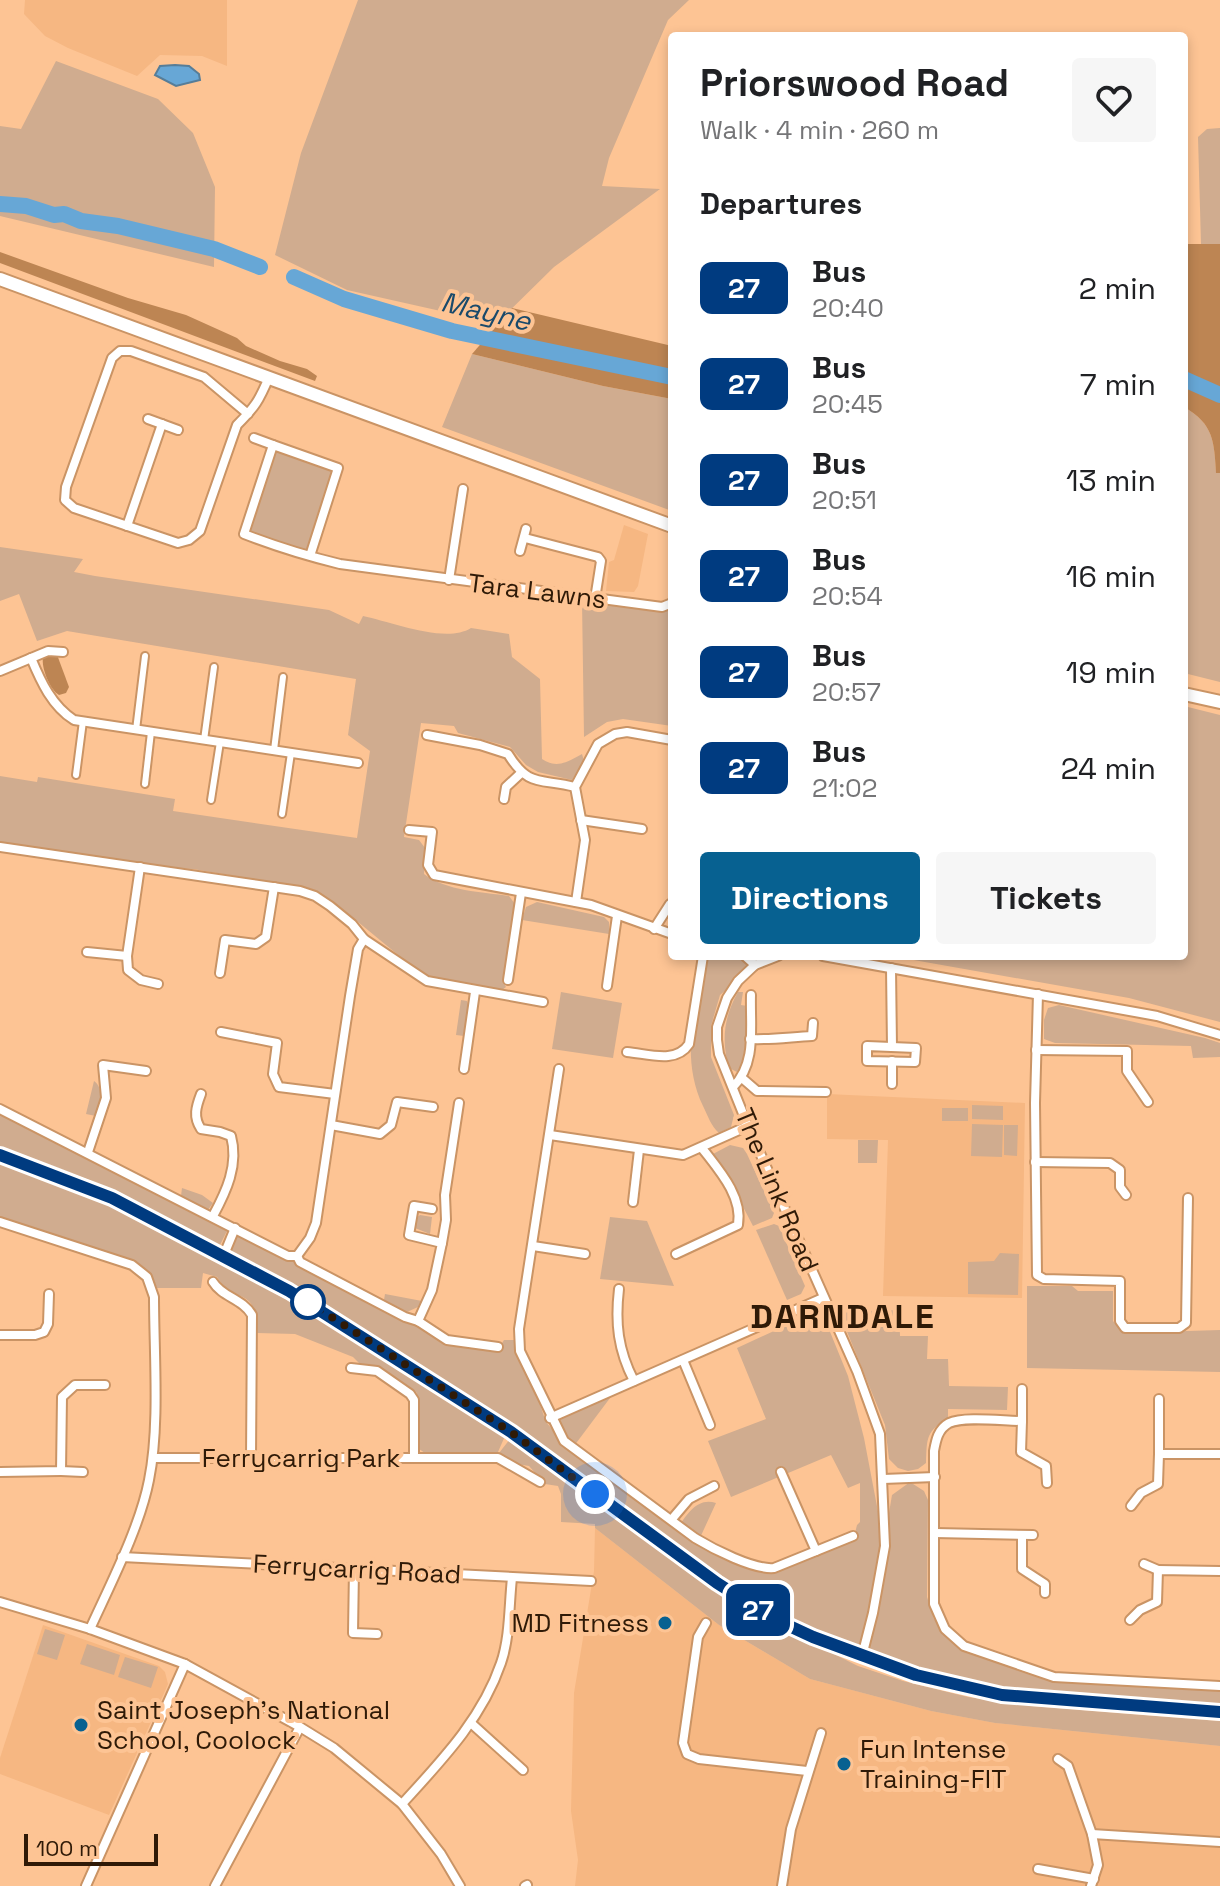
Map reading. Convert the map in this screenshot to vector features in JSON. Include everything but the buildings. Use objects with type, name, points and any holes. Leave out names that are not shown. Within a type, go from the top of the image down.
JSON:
[{"type":"main road","points":[[0,279],[668,525]]},
{"type":"main road","points":[[1188,695],[1220,702]]},
{"type":"street","points":[[248,414],[204,377],[131,351],[120,351],[112,358],[66,487],[65,500],[74,508],[178,543],[189,540],[200,531],[237,425],[248,414],[257,405],[269,377]]},
{"type":"street","points":[[148,419],[178,430]]},
{"type":"street","points":[[127,526],[162,424]]},
{"type":"street","points":[[254,438],[338,468],[310,556]]},
{"type":"street","name":"Tara Lawns","points":[[273,445],[244,534],[340,564],[595,599],[662,607],[668,605]]},
{"type":"street","points":[[449,580],[463,489]]},
{"type":"street","points":[[520,551],[526,534],[598,557],[601,561],[595,599]]},
{"type":"street","points":[[0,671],[48,651],[63,652]]},
{"type":"street","points":[[136,730],[145,656]]},
{"type":"street","points":[[31,658],[58,711],[74,720],[358,763]]},
{"type":"street","points":[[204,740],[214,667]]},
{"type":"street","points":[[274,750],[283,677]]},
{"type":"street","points":[[76,775],[83,721]]},
{"type":"street","points":[[145,784],[151,732]]},
{"type":"street","points":[[576,902],[585,840],[575,787],[598,744],[615,734],[637,732],[668,739]]},
{"type":"street","points":[[427,735],[508,754],[520,774],[575,787]]},
{"type":"street","points":[[211,800],[220,742]]},
{"type":"street","points":[[282,814],[291,753]]},
{"type":"street","points":[[504,799],[506,787],[520,774]]},
{"type":"street","points":[[581,820],[642,829]]},
{"type":"street","points":[[409,830],[432,832],[428,865],[434,875],[576,902],[668,933]]},
{"type":"street","points":[[0,847],[274,887],[315,896],[352,924],[364,939],[427,981],[543,1002]]},
{"type":"street","points":[[140,867],[127,956],[128,970],[134,976],[158,984]]},
{"type":"street","points":[[220,973],[225,940],[256,944],[266,937],[274,887]]},
{"type":"street","points":[[508,980],[521,893]]},
{"type":"street","points":[[654,929],[668,907]]},
{"type":"street","points":[[607,986],[617,916]]},
{"type":"street","points":[[297,1256],[316,1223],[358,949],[364,939]]},
{"type":"street","points":[[87,952],[127,956]]},
{"type":"street","points":[[627,1052],[673,1057],[683,1054],[689,1044],[702,960]]},
{"type":"street","points":[[749,960],[755,965],[768,960]]},
{"type":"street","points":[[846,960],[1157,1016],[1220,1035]]},
{"type":"street","name":"The Link Road","points":[[755,965],[738,981],[727,998],[717,1027],[719,1054],[869,1398],[880,1434],[885,1546],[862,1656]]},
{"type":"street","points":[[891,968],[892,1047]]},
{"type":"street","points":[[464,1069],[475,992]]},
{"type":"street","points":[[1038,994],[1035,1162],[1037,1275],[1044,1279],[1120,1281],[1120,1321],[1125,1328],[1179,1328],[1186,1323],[1188,1198]]},
{"type":"street","points":[[733,1087],[742,1078],[750,1057],[751,995]]},
{"type":"street","points":[[750,1039],[781,1040],[812,1036],[813,1023]]},
{"type":"street","points":[[221,1032],[277,1043],[273,1074],[279,1087],[335,1094]]},
{"type":"street","points":[[867,1046],[916,1048],[915,1062],[892,1061],[867,1061],[867,1046]]},
{"type":"street","points":[[1036,1050],[1127,1051],[1127,1071],[1148,1102]]},
{"type":"street","points":[[892,1061],[892,1084]]},
{"type":"street","points":[[88,1152],[106,1098],[103,1065],[146,1071]]},
{"type":"street","points":[[559,1069],[519,1329],[520,1351],[550,1418],[564,1441],[711,1548],[762,1568],[774,1568],[853,1536]]},
{"type":"street","points":[[742,1078],[757,1091],[826,1092]]},
{"type":"street","points":[[201,1094],[196,1108],[196,1122],[201,1129],[231,1136],[234,1146],[229,1187],[213,1216]]},
{"type":"street","points":[[331,1125],[380,1134],[391,1125],[397,1102],[433,1107]]},
{"type":"street","points":[[418,1321],[432,1290],[442,1243],[446,1220],[445,1195],[459,1103]]},
{"type":"street","points":[[0,1109],[288,1256],[297,1256]]},
{"type":"street","points":[[550,1135],[683,1155],[748,1126]]},
{"type":"street","points":[[676,1254],[738,1225],[739,1221],[738,1209],[722,1171],[702,1148]]},
{"type":"street","points":[[633,1202],[639,1150]]},
{"type":"street","points":[[0,1155],[86,1186],[138,1210],[289,1291],[511,1432],[717,1583],[772,1618],[916,1675],[1002,1695],[1220,1712]]},
{"type":"street","points":[[1035,1162],[1110,1163],[1120,1170],[1120,1187],[1126,1195]]},
{"type":"street","points":[[432,1209],[414,1206],[409,1235],[442,1243]]},
{"type":"street","points":[[0,1222],[132,1265],[147,1277],[154,1297],[153,1458],[148,1485],[122,1557],[90,1629]]},
{"type":"street","points":[[223,1257],[235,1228]]},
{"type":"street","points":[[533,1246],[585,1254]]},
{"type":"street","points":[[297,1256],[303,1264],[418,1321],[447,1340],[498,1347]]},
{"type":"street","points":[[213,1282],[216,1288],[247,1305],[252,1315],[251,1457]]},
{"type":"street","points":[[619,1289],[616,1319],[618,1341],[634,1381]]},
{"type":"street","points":[[0,1335],[44,1332],[48,1324],[49,1294]]},
{"type":"street","points":[[550,1418],[823,1298]]},
{"type":"street","points":[[683,1360],[710,1425]]},
{"type":"street","name":"Ferrycarrig Park","points":[[153,1458],[414,1458],[414,1400],[410,1394],[377,1371],[351,1368]]},
{"type":"street","points":[[61,1471],[62,1397],[75,1385],[105,1385]]},
{"type":"street","points":[[1022,1389],[1021,1452],[1046,1466],[1047,1483]]},
{"type":"street","points":[[1131,1506],[1141,1493],[1158,1484],[1159,1399]]},
{"type":"street","points":[[1022,1421],[958,1421],[947,1424],[937,1435],[934,1604],[945,1629],[964,1646],[1054,1677],[1220,1686]]},
{"type":"street","points":[[1159,1454],[1220,1454]]},
{"type":"street","points":[[414,1458],[498,1458],[540,1482]]},
{"type":"street","points":[[0,1472],[83,1472]]},
{"type":"street","points":[[781,1472],[816,1551]]},
{"type":"street","points":[[883,1479],[935,1477]]},
{"type":"street","points":[[672,1519],[689,1499],[714,1486]]},
{"type":"street","points":[[935,1533],[1033,1535]]},
{"type":"street","points":[[1022,1535],[1022,1569],[1045,1584],[1045,1593]]},
{"type":"street","name":"Ferrycarrig Road","points":[[122,1557],[591,1581]]},
{"type":"street","points":[[1144,1564],[1158,1570],[1220,1571]]},
{"type":"street","points":[[354,1569],[353,1633],[377,1634]]},
{"type":"street","points":[[1130,1620],[1140,1610],[1157,1602],[1158,1570]]},
{"type":"street","points":[[402,1804],[472,1724],[502,1662],[512,1578]]},
{"type":"street","points":[[0,1602],[90,1629],[185,1664],[300,1727],[334,1748],[402,1804],[441,1854],[460,1886]]},
{"type":"street","points":[[706,1623],[698,1637],[683,1743],[687,1754],[699,1759],[807,1771]]},
{"type":"street","points":[[86,1886],[185,1664]]},
{"type":"street","points":[[472,1724],[523,1770]]},
{"type":"street","points":[[215,1886],[300,1727]]},
{"type":"street","points":[[782,1886],[791,1829],[821,1733]]},
{"type":"street","points":[[1038,1869],[1093,1882],[1098,1856],[1068,1766],[1058,1759]]},
{"type":"street","points":[[1092,1834],[1220,1842]]},
{"type":"shaded area","points":[[25,0],[227,0],[227,66],[202,56],[160,55],[137,76],[45,36],[24,14]]},
{"type":"shaded area","points":[[358,0],[689,0],[668,20],[609,158],[602,186],[660,189],[554,267],[499,321],[347,290],[275,255],[301,153]]},
{"type":"shaded area","points":[[56,61],[158,99],[193,133],[215,187],[214,267],[0,216],[0,126],[21,129]]},
{"type":"shaded area","points":[[1220,128],[1220,244],[1201,244],[1198,137],[1207,129]]},
{"type":"shaded area","points":[[1188,244],[1220,244],[1220,473],[1216,473],[1213,443],[1207,427],[1188,409]]},
{"type":"shaded area","points":[[0,252],[128,298],[186,315],[237,338],[246,346],[307,369],[317,376],[315,381],[0,263]]},
{"type":"shaded area","points":[[512,308],[668,345],[668,398],[603,386],[472,354]]},
{"type":"shaded area","points":[[472,354],[668,398],[668,510],[442,427]]},
{"type":"shaded area","points":[[1188,409],[1207,427],[1213,443],[1216,472],[1220,473],[1220,682],[1188,674]]},
{"type":"shaded area","points":[[273,447],[336,470],[309,556],[245,531]]},
{"type":"shaded area","points":[[624,525],[648,534],[638,586],[634,592],[606,591],[609,562],[614,560]]},
{"type":"shaded area","points":[[0,547],[83,559],[74,572],[329,610],[359,624],[363,616],[433,633],[448,634],[471,628],[509,634],[512,657],[540,679],[542,759],[557,764],[582,754],[584,761],[572,780],[538,772],[526,765],[510,747],[458,733],[454,726],[421,723],[404,837],[419,840],[425,848],[424,874],[433,880],[465,890],[509,896],[515,904],[503,982],[506,987],[502,990],[441,981],[420,973],[335,903],[312,889],[193,869],[140,867],[0,843],[0,776],[37,782],[38,777],[175,799],[173,811],[357,838],[370,751],[348,735],[356,679],[67,631],[37,641],[19,594],[0,601]]},
{"type":"shaded area","points":[[582,601],[668,611],[668,725],[623,719],[607,722],[584,737]]},
{"type":"shaded area","points":[[56,652],[69,687],[66,693],[59,695],[49,684],[43,662],[43,657]]},
{"type":"shaded area","points":[[1188,707],[1220,715],[1220,1022],[1129,998],[914,960],[1188,960]]},
{"type":"shaded area","points":[[537,902],[604,917],[609,922],[609,934],[522,920],[526,907]]},
{"type":"shaded area","points":[[702,960],[749,960],[755,965],[720,995],[711,1026],[711,1057],[734,1115],[731,1127],[719,1133],[696,1088],[691,1051],[693,1013]]},
{"type":"shaded area","points":[[561,992],[622,1003],[613,1058],[552,1049]]},
{"type":"shaded area","points":[[738,992],[743,992],[741,1005],[747,1006],[746,1057],[742,1070],[737,1072],[729,1068],[725,1038],[727,1019]]},
{"type":"shaded area","points":[[461,1000],[467,1001],[469,1007],[464,1036],[456,1035]]},
{"type":"shaded area","points":[[1059,1005],[1205,1038],[1220,1043],[1220,1057],[1193,1058],[1191,1046],[1055,1043],[1044,1039],[1044,1020],[1048,1008]]},
{"type":"shaded area","points":[[94,1081],[100,1092],[96,1116],[86,1114]]},
{"type":"shaded area","points":[[827,1094],[1025,1103],[1022,1298],[883,1296],[888,1140],[827,1139]]},
{"type":"shaded area","points":[[972,1105],[1003,1106],[1003,1120],[972,1119]]},
{"type":"shaded area","points":[[942,1108],[968,1108],[968,1121],[942,1121]]},
{"type":"shaded area","points":[[0,1114],[227,1231],[219,1247],[101,1185],[0,1149]]},
{"type":"shaded area","points":[[972,1124],[1003,1125],[1002,1157],[971,1156]]},
{"type":"shaded area","points":[[1004,1125],[1018,1125],[1017,1156],[1004,1155]]},
{"type":"shaded area","points":[[858,1140],[878,1140],[877,1163],[858,1163]]},
{"type":"shaded area","points":[[730,1145],[743,1148],[747,1154],[774,1213],[772,1218],[753,1226],[713,1154]]},
{"type":"shaded area","points":[[0,1162],[116,1204],[319,1318],[505,1436],[498,1452],[425,1453],[419,1449],[417,1393],[377,1367],[361,1365],[353,1357],[295,1334],[257,1333],[254,1308],[217,1277],[203,1273],[201,1288],[157,1288],[151,1275],[128,1259],[0,1218]]},
{"type":"shaded area","points":[[182,1188],[202,1195],[213,1203],[208,1210],[181,1196]]},
{"type":"shaded area","points":[[420,1215],[432,1217],[430,1234],[415,1228],[416,1218]]},
{"type":"shaded area","points":[[610,1217],[647,1221],[674,1286],[600,1279]]},
{"type":"shaded area","points":[[774,1224],[779,1226],[805,1286],[801,1294],[787,1300],[756,1230]]},
{"type":"shaded area","points":[[238,1229],[448,1341],[499,1348],[504,1340],[521,1340],[522,1352],[546,1422],[564,1443],[551,1417],[616,1390],[571,1450],[678,1527],[699,1504],[716,1503],[699,1540],[768,1569],[854,1537],[860,1522],[860,1483],[848,1488],[831,1455],[731,1497],[708,1441],[766,1419],[737,1348],[813,1313],[824,1317],[848,1376],[864,1438],[884,1543],[892,1495],[910,1482],[924,1491],[928,1500],[927,1597],[934,1619],[964,1646],[1054,1677],[1220,1686],[1220,1712],[1016,1697],[916,1675],[772,1617],[512,1432],[225,1258]]},
{"type":"shaded area","points":[[1000,1253],[1019,1254],[1018,1295],[968,1294],[968,1262],[994,1261]]},
{"type":"shaded area","points":[[1027,1286],[1072,1286],[1078,1291],[1113,1291],[1113,1321],[1123,1333],[1220,1330],[1220,1372],[1027,1368]]},
{"type":"shaded area","points":[[385,1294],[422,1301],[418,1307],[407,1312],[384,1300]]},
{"type":"shaded area","points":[[899,1310],[900,1336],[928,1336],[927,1359],[948,1359],[949,1386],[1008,1387],[1007,1410],[948,1409],[948,1418],[935,1427],[929,1436],[926,1463],[908,1471],[898,1468],[889,1459],[885,1425],[839,1312]]},
{"type":"shaded area","points":[[510,1439],[728,1597],[858,1666],[968,1697],[1031,1706],[1220,1721],[1220,1746],[995,1723],[931,1711],[810,1679],[719,1625],[595,1528],[595,1524],[561,1522],[558,1486],[545,1484],[529,1466],[517,1464],[499,1453]]},
{"type":"shaded area","points":[[595,1528],[719,1625],[810,1679],[931,1711],[995,1723],[1220,1746],[1220,1886],[575,1886],[578,1860],[571,1811],[574,1693],[594,1571]]},
{"type":"shaded area","name":"Saint Joseph's National School, Coolock","points":[[43,1625],[159,1666],[165,1672],[168,1684],[109,1815],[0,1774],[0,1758]]},
{"type":"shaded area","points":[[45,1629],[65,1635],[57,1660],[37,1654]]},
{"type":"shaded area","points":[[87,1644],[120,1655],[114,1675],[80,1664]]},
{"type":"shaded area","points":[[125,1657],[158,1667],[151,1688],[118,1677]]},
{"type":"water","points":[[160,66],[189,66],[199,74],[200,80],[176,86],[155,75]]},
{"type":"waterway","name":"Mayne","points":[[0,204],[26,206],[54,215],[64,214],[81,221],[118,226],[214,249],[260,267]]},
{"type":"waterway","name":"Mayne","points":[[294,277],[344,299],[452,331],[668,376]]},
{"type":"waterway","name":"Mayne","points":[[1188,381],[1220,395]]},
{"type":"bus line","name":"27","points":[[0,1155],[86,1186],[138,1210],[289,1291],[511,1432],[717,1583],[772,1618],[813,1637],[916,1675],[1002,1695],[1220,1712]]},
{"type":"place","name":"MD Fitness","points":[[665,1623]]},
{"type":"place","name":"Saint Joseph's National School, Coolock","points":[[81,1725]]},
{"type":"place","name":"Fun Intense Training-FIT","points":[[844,1764]]},
{"type":"district","name":"DARNDALE","points":[[843,1316]]},
{"type":"route","points":[[308,1302],[511,1432],[595,1494]]}]
